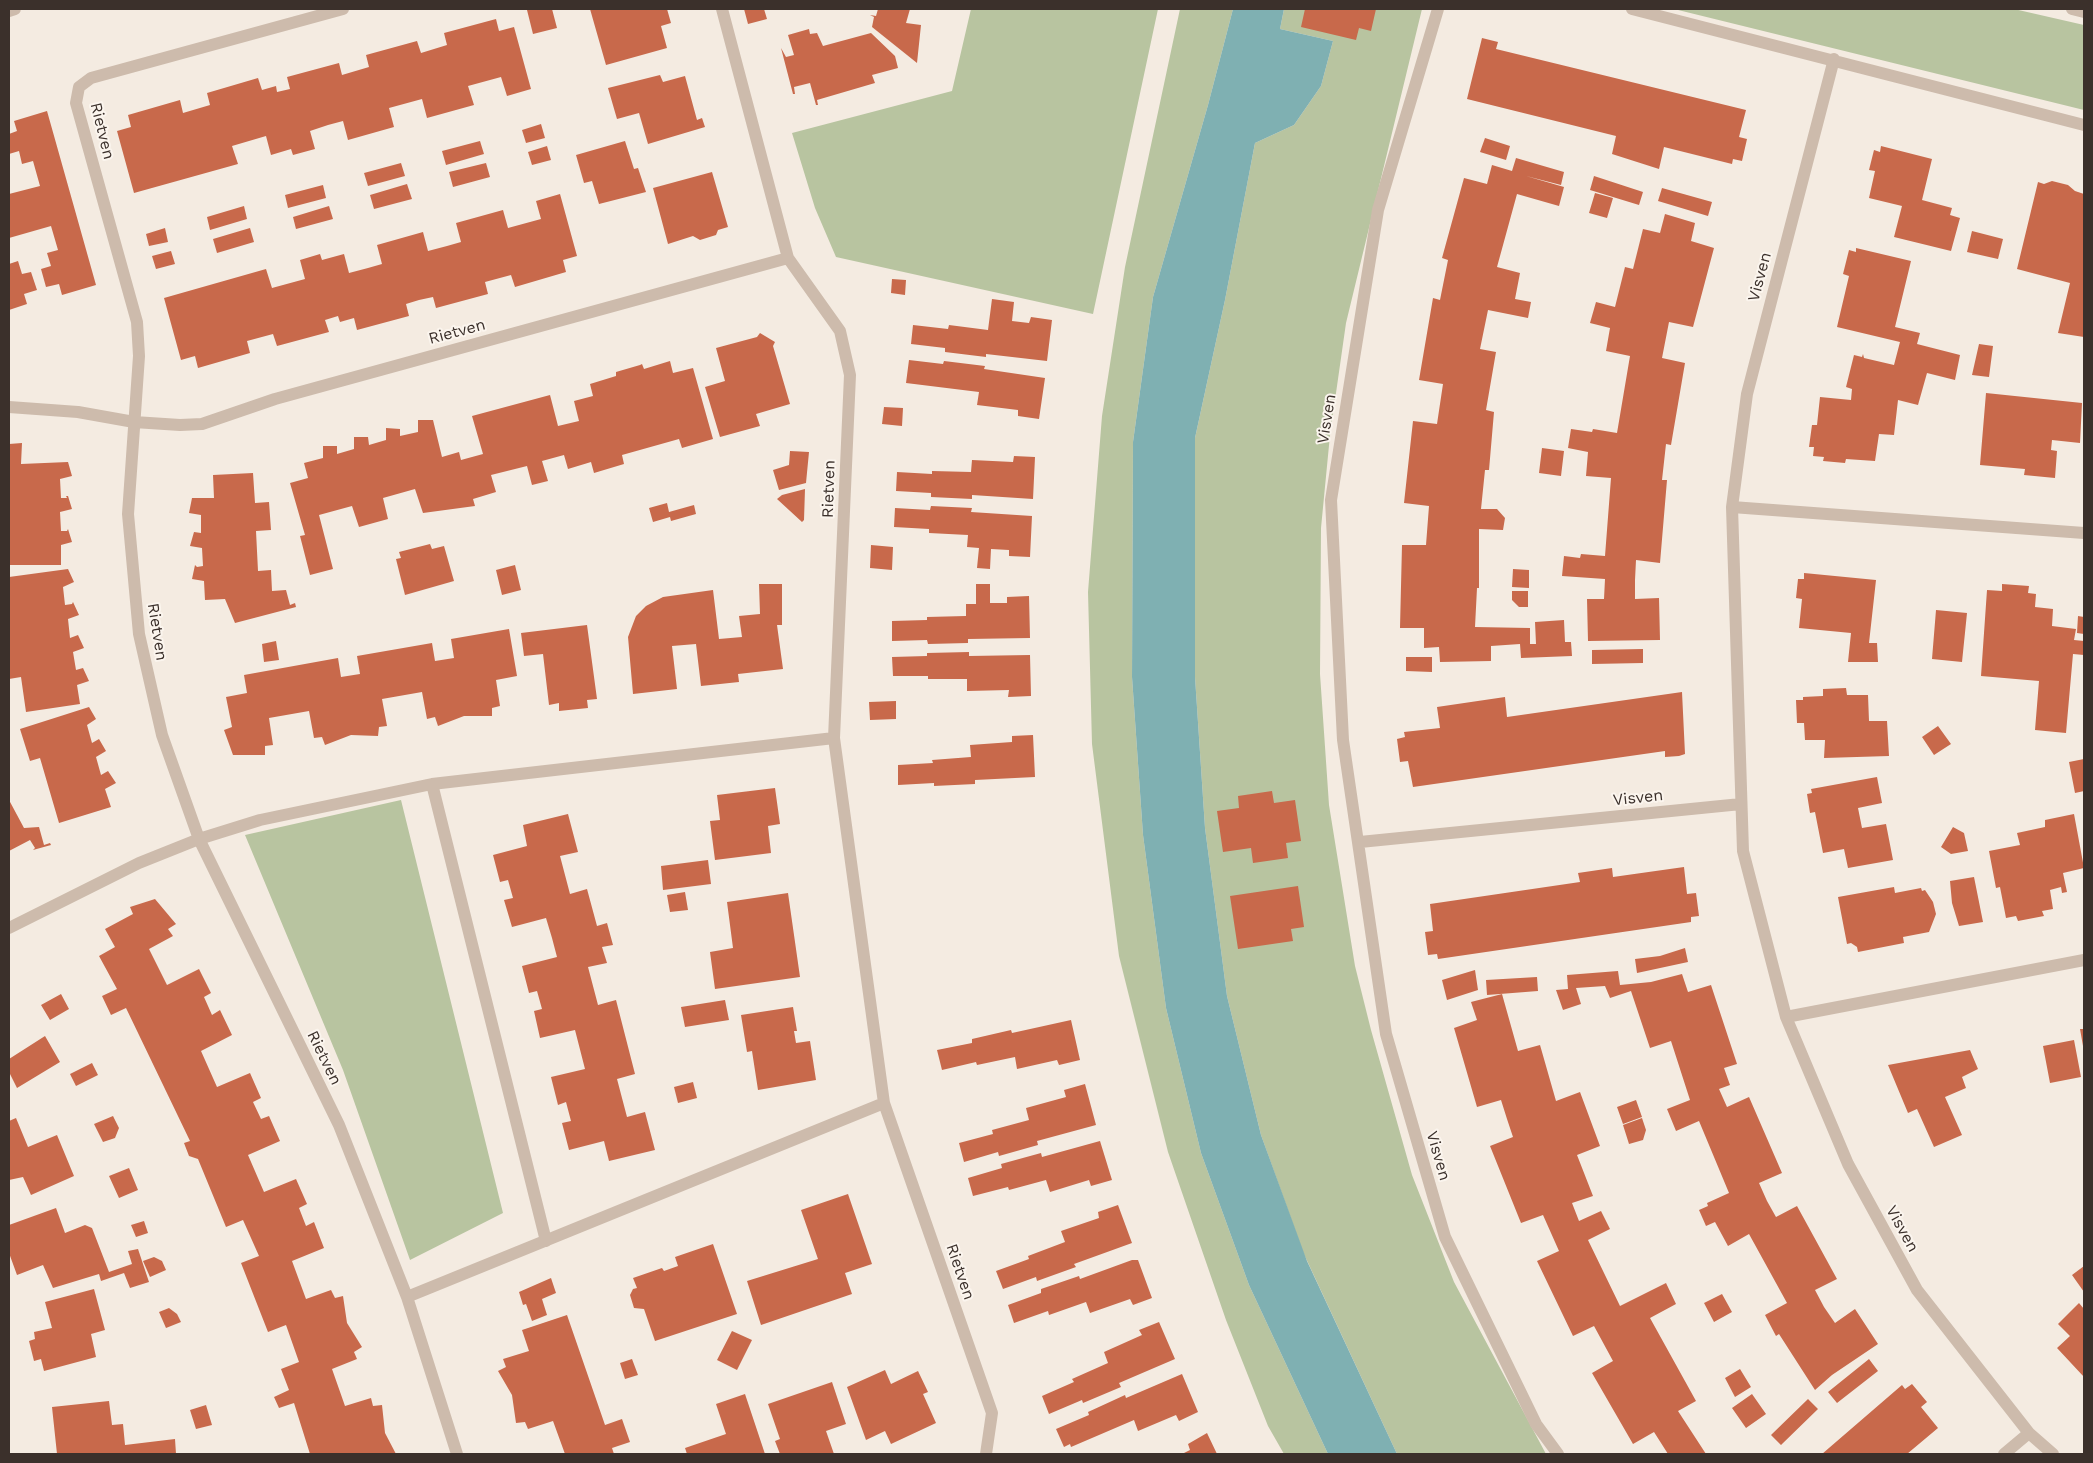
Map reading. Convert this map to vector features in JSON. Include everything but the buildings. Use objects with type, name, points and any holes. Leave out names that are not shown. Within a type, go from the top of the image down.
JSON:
[{"type":"street","points":[[9,11],[15,9]]},
{"type":"street","name":"Rietven","points":[[343,9],[91,78],[79,87],[76,103],[137,322],[140,356],[128,514],[139,634],[162,735],[199,839],[339,1125],[406,1297],[457,1454]]},
{"type":"street","name":"Rietven","points":[[722,9],[788,258],[840,331],[850,375],[834,738],[884,1103],[992,1413],[986,1454]]},
{"type":"street","name":"Visven","points":[[1438,9],[1378,210],[1331,500],[1343,740],[1360,842],[1386,1034],[1445,1237],[1536,1424],[1558,1454]]},
{"type":"street","points":[[1632,9],[1834,59],[2084,125]]},
{"type":"street","points":[[2072,9],[2084,12]]},
{"type":"street","name":"Visven","points":[[1834,59],[1747,394],[1732,507],[1743,851],[1786,1018],[1848,1164],[1917,1290],[2030,1432],[2053,1454]]},
{"type":"street","name":"Rietven","points":[[9,407],[78,412],[134,422],[180,425],[202,424],[275,399],[788,258]]},
{"type":"street","points":[[1732,507],[2084,533]]},
{"type":"street","points":[[9,928],[140,863],[199,839],[260,820],[432,784],[834,738]]},
{"type":"street","points":[[432,784],[546,1241]]},
{"type":"street","name":"Visven","points":[[1360,842],[1741,804]]},
{"type":"street","points":[[1786,1018],[2084,960]]},
{"type":"street","points":[[406,1297],[884,1103]]},
{"type":"street","points":[[2004,1454],[2030,1432]]},
{"type":"green space","points":[[971,9],[1158,9],[1093,314],[836,257],[815,208],[792,133],[952,91]]},
{"type":"green space","points":[[1180,9],[1233,9],[1208,105],[1153,297],[1133,442],[1132,677],[1143,835],[1166,1008],[1201,1153],[1249,1285],[1328,1454],[1284,1454],[1268,1426],[1226,1320],[1168,1152],[1119,956],[1092,744],[1088,592],[1102,416],[1125,267]]},
{"type":"green space","points":[[1284,9],[1422,9],[1346,323],[1330,435],[1321,528],[1320,674],[1329,805],[1355,966],[1412,1175],[1454,1282],[1546,1454],[1397,1454],[1303,1252],[1261,1135],[1227,996],[1205,828],[1195,677],[1195,438],[1225,300],[1255,143],[1294,125],[1321,86],[1333,41],[1280,29]]},
{"type":"green space","points":[[1674,9],[2014,9],[2084,25],[2084,110]]},
{"type":"green space","points":[[401,800],[503,1213],[410,1260],[343,1070],[245,835]]},
{"type":"water","points":[[1233,9],[1284,9],[1280,29],[1333,41],[1321,86],[1294,125],[1255,143],[1225,300],[1195,438],[1195,677],[1205,828],[1227,996],[1261,1135],[1307,1261],[1397,1454],[1328,1454],[1249,1285],[1201,1153],[1166,1008],[1143,835],[1132,677],[1133,442],[1153,297],[1208,105]]}]
